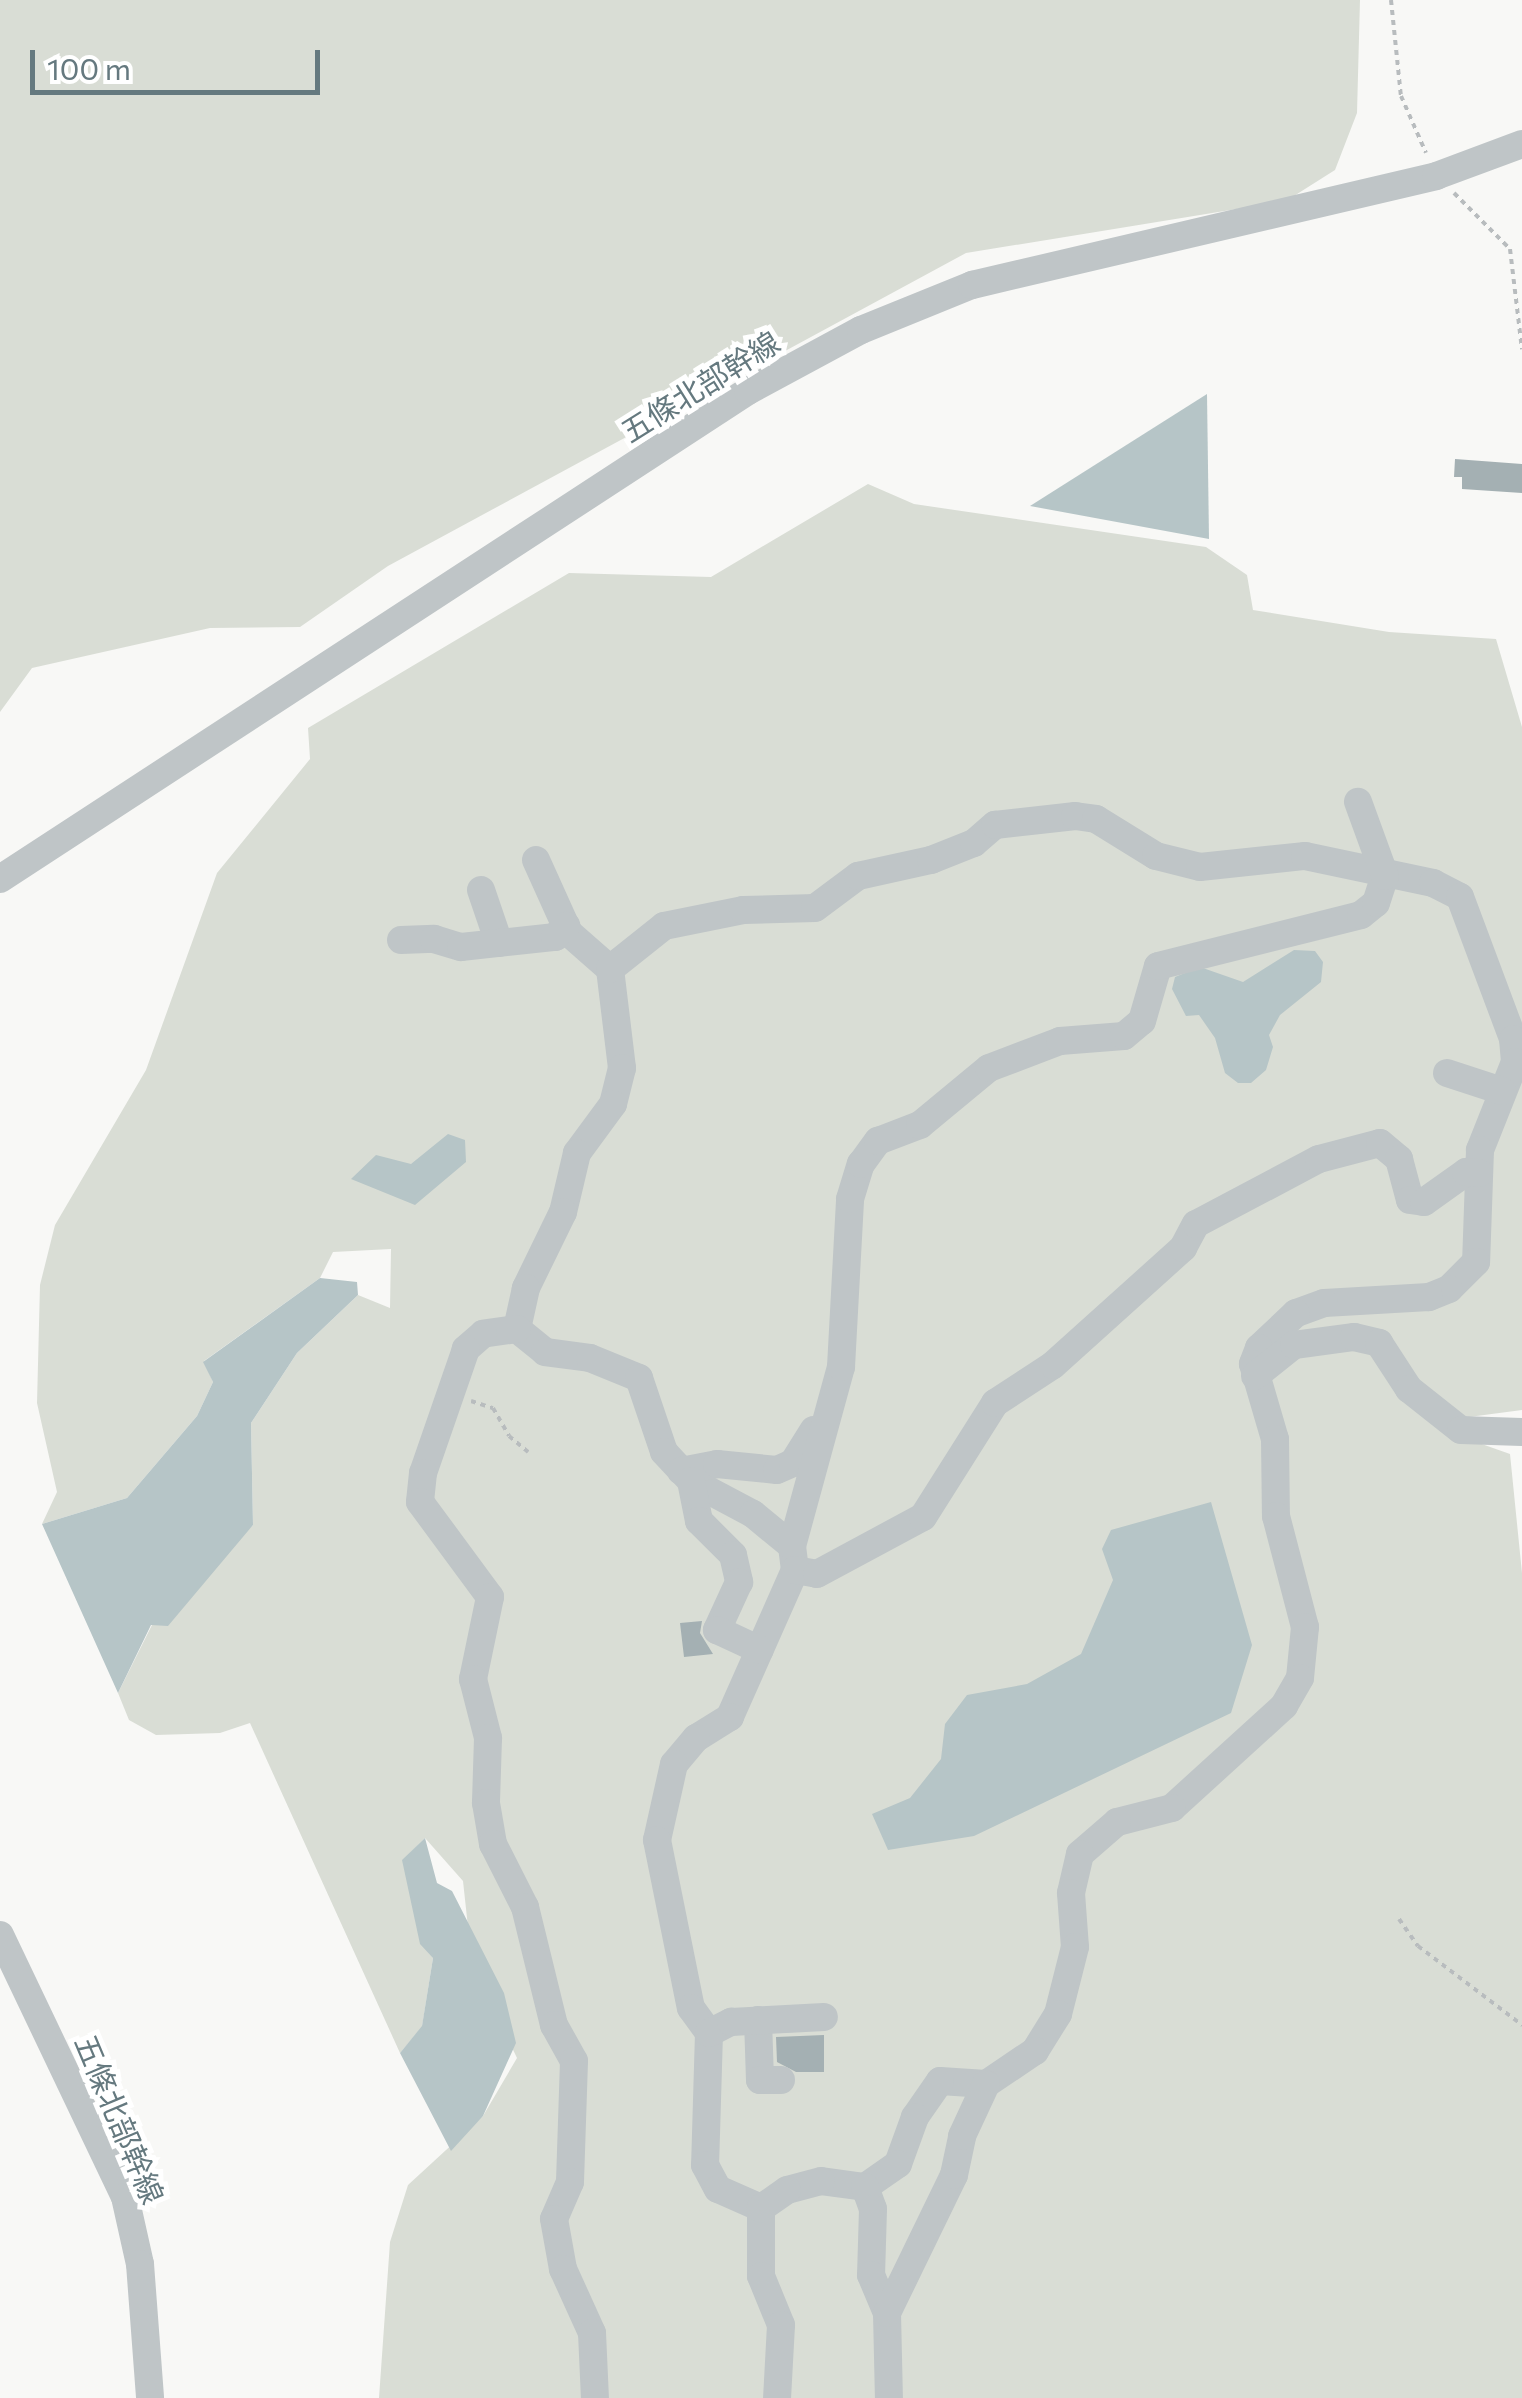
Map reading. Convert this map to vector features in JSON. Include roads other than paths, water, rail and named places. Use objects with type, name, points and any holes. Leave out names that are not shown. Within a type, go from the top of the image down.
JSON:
[{"type":"street","name":"五條北部幹線","points":[[0,879],[748,392],[861,330],[972,285],[1436,176],[1522,144]]},
{"type":"street","points":[[686,1476],[716,1464],[777,1470],[793,1462],[823,1416],[841,1367],[850,1199],[861,1164],[878,1141],[920,1126],[989,1068],[1060,1040],[1124,1036],[1142,1020],[1158,966],[1362,915],[1376,903],[1385,876],[1358,802]]},
{"type":"street","points":[[610,970],[664,926],[743,910],[816,908],[858,876],[931,860],[974,843],[995,825],[1086,818],[1156,856],[1200,867],[1305,856],[1338,858],[1385,876],[1433,883],[1460,898],[1513,1039],[1515,1062],[1480,1150],[1479,1247],[1465,1276],[1430,1297],[1324,1303],[1296,1313],[1259,1348],[1255,1376],[1275,1438],[1276,1516],[1305,1626],[1300,1678],[1284,1706],[1233,1748],[1213,1776],[1172,1808],[1117,1822],[1080,1854],[1071,1894],[1075,1948],[1058,2014],[1035,2051],[986,2084],[962,2136],[954,2175],[888,2313]]},
{"type":"street","points":[[517,1329],[526,1288],[563,1212],[576,1153],[613,1104],[622,1068],[610,970],[566,926],[536,860]]},
{"type":"street","points":[[481,890],[499,943]]},
{"type":"street","points":[[400,940],[434,939],[461,947],[555,937],[566,926]]},
{"type":"street","points":[[1447,1073],[1502,1091]]},
{"type":"street","points":[[595,2398],[592,2332],[556,2244],[554,2220],[570,2182],[574,2060],[554,2025],[525,1907],[493,1844],[486,1803],[488,1738],[472,1679],[490,1597],[420,1502],[423,1472],[466,1349],[483,1334],[517,1329],[545,1352],[590,1358],[639,1378],[664,1452],[686,1476],[753,1514],[794,1558],[817,1574],[923,1517],[996,1403],[1053,1364],[1183,1248],[1196,1224],[1319,1160],[1380,1144],[1399,1159],[1410,1200],[1424,1202],[1466,1172],[1479,1173]]},
{"type":"street","points":[[1255,1376],[1294,1345],[1315,1338],[1379,1343],[1409,1389],[1462,1430],[1522,1432]]},
{"type":"street","points":[[760,2208],[718,2188],[705,2165],[709,2033],[691,2008],[656,1840],[674,1764],[696,1738],[730,1716],[760,1650],[794,1558],[824,1435],[823,1416]]},
{"type":"street","points":[[686,1476],[699,1521],[733,1555],[739,1582],[717,1630],[760,1650]]},
{"type":"street","name":"五條北部幹線","points":[[0,1935],[125,2197],[140,2264],[150,2398]]},
{"type":"street","points":[[709,2033],[731,2022],[824,2016]]},
{"type":"street","points":[[758,2020],[760,2080],[781,2080]]},
{"type":"street","points":[[760,2208],[787,2190],[821,2181],[865,2187],[898,2164],[916,2117],[940,2081],[986,2084]]},
{"type":"street","points":[[865,2187],[873,2209],[872,2275],[888,2313],[889,2398]]},
{"type":"street","points":[[760,2208],[760,2276],[781,2325],[778,2398]]}]
